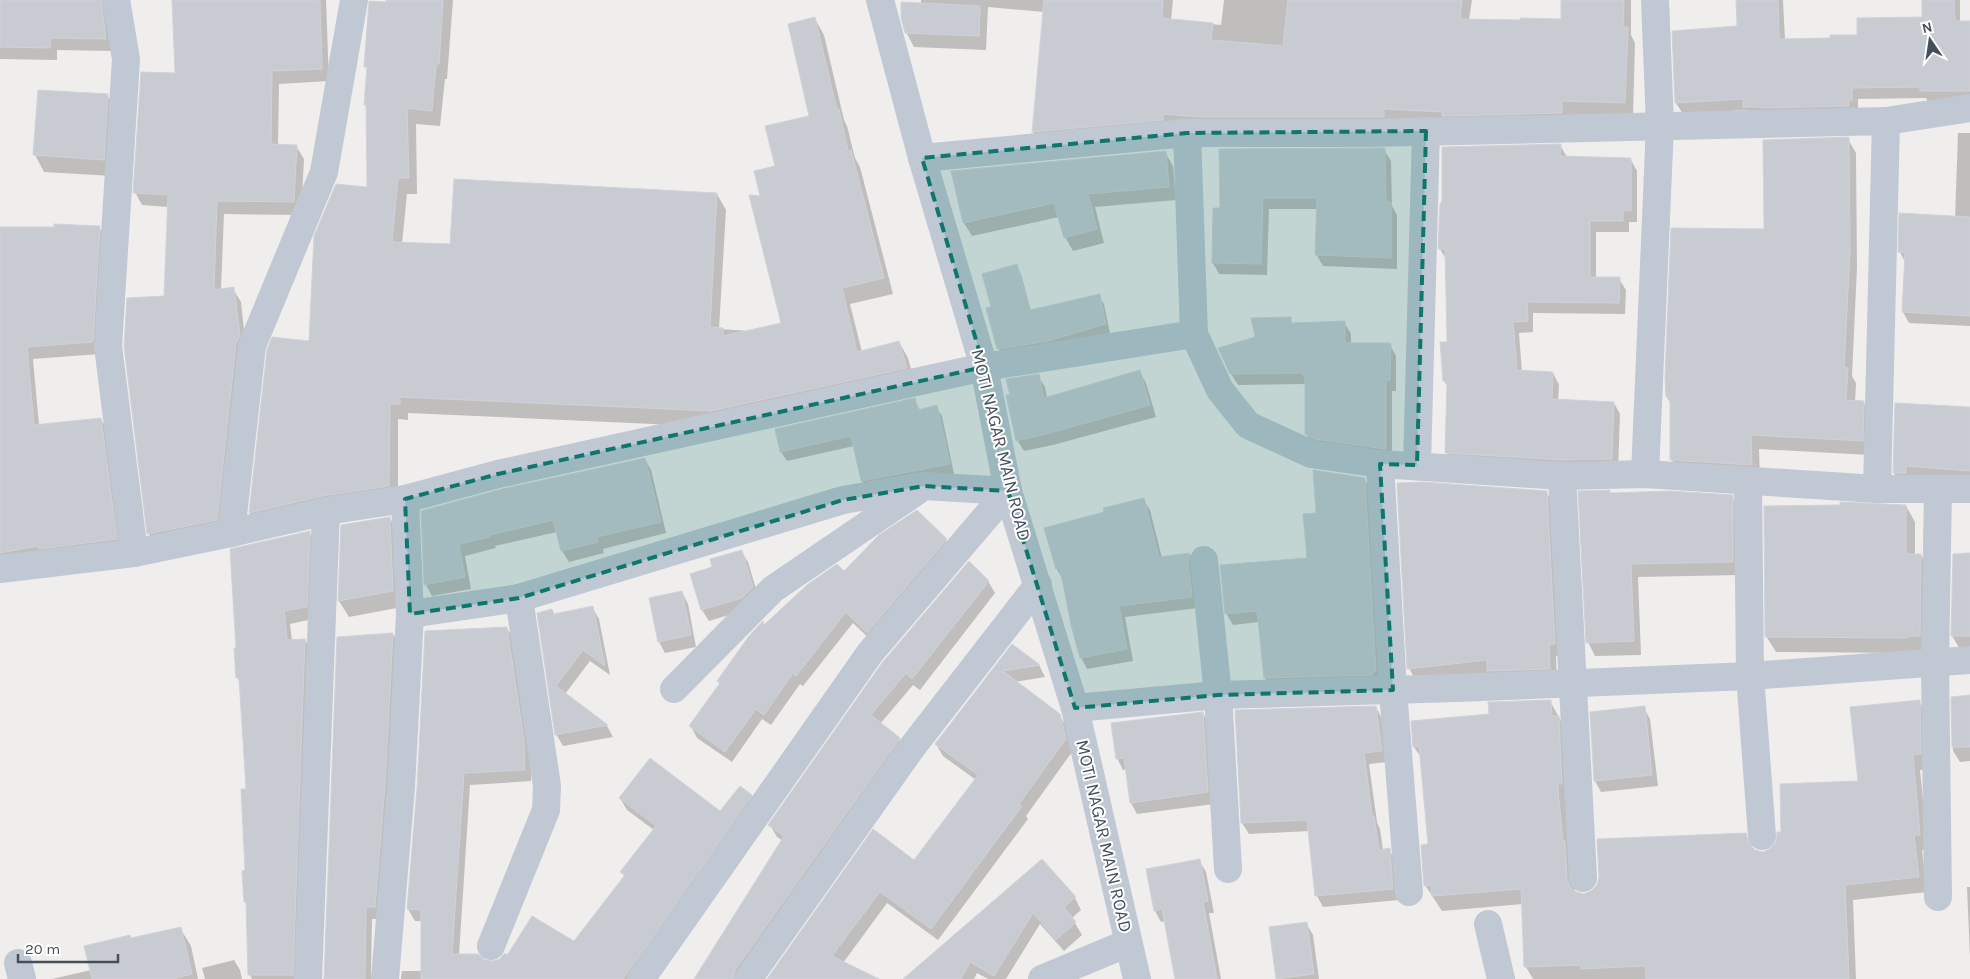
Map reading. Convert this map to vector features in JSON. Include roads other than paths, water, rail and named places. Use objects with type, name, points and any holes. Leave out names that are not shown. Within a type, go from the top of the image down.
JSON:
[{"type":"street","points":[[116,0],[126,59],[108,346],[134,553]]},
{"type":"street","points":[[231,533],[252,346],[324,172],[354,0]]},
{"type":"street","name":"MOTI NAGAR MAIN ROAD","points":[[880,0],[922,158],[984,367],[1008,491],[1075,708],[1137,979]]},
{"type":"street","points":[[1645,474],[1660,125],[1655,0]]},
{"type":"street","points":[[922,158],[1187,133],[1370,133],[1886,120],[1970,108]]},
{"type":"street","points":[[1877,489],[1886,120]]},
{"type":"street","points":[[1417,466],[1426,131]]},
{"type":"street","points":[[1187,133],[1194,334],[1220,390],[1248,425],[1312,454],[1380,464],[1562,476],[1645,474],[1877,489],[1970,489]]},
{"type":"street","points":[[0,569],[134,553],[326,511],[405,499],[498,474],[984,367],[1194,334]]},
{"type":"street","points":[[1380,464],[1393,690],[1409,892]]},
{"type":"street","points":[[1562,476],[1583,878]]},
{"type":"street","points":[[1748,481],[1750,676],[1762,836]]},
{"type":"street","points":[[674,689],[773,589],[924,486]]},
{"type":"street","points":[[410,614],[519,598],[843,500],[924,486],[1008,491]]},
{"type":"street","points":[[1938,489],[1936,663],[1938,897]]},
{"type":"street","points":[[641,979],[870,654],[1008,491]]},
{"type":"street","points":[[385,979],[401,787],[410,614],[405,499]]},
{"type":"street","points":[[308,979],[326,511]]},
{"type":"street","points":[[1204,560],[1218,695],[1228,868]]},
{"type":"street","points":[[748,979],[910,750],[1038,585]]},
{"type":"street","points":[[491,946],[546,810],[547,786],[519,598]]},
{"type":"street","points":[[1075,708],[1218,695],[1750,676],[1970,660]]},
{"type":"street","points":[[1488,924],[1501,979]]},
{"type":"street","points":[[1042,979],[1128,943]]}]
